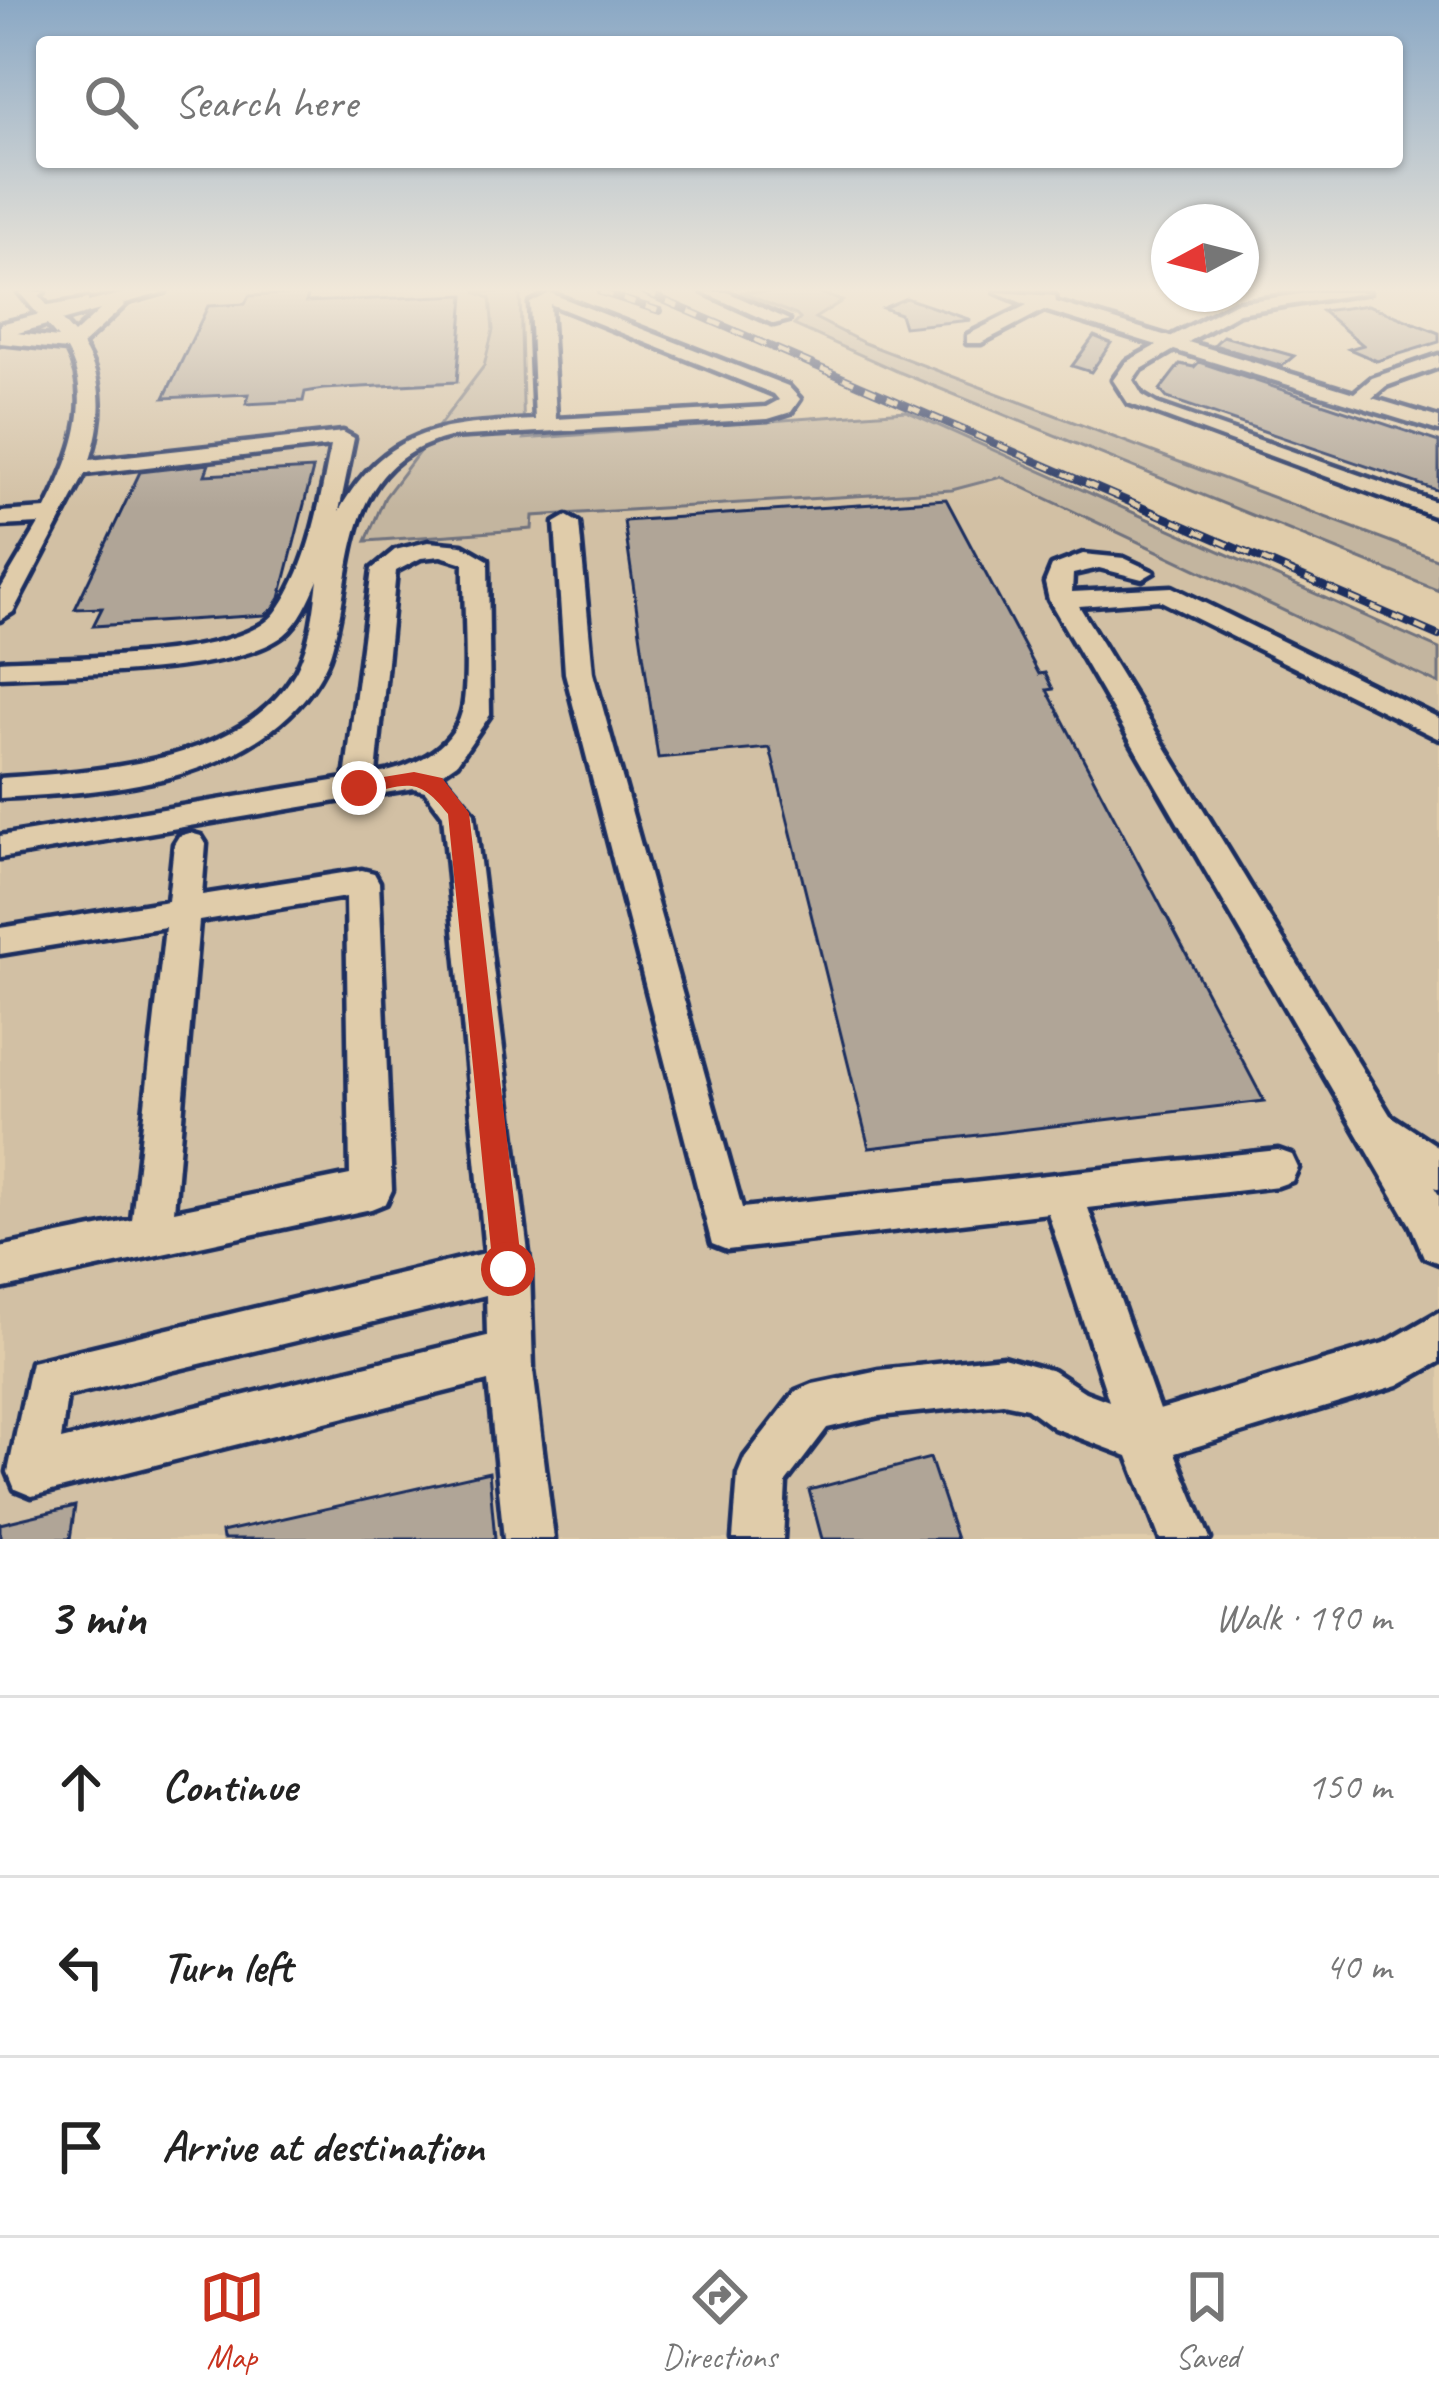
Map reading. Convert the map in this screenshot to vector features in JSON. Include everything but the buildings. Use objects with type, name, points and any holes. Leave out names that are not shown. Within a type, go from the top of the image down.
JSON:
[{"type":"street","points":[[0,613],[79,461],[90,389],[84,364]]},
{"type":"street","points":[[542,364],[546,425]]},
{"type":"street","points":[[0,788],[137,775],[194,758],[246,732],[286,701],[311,667],[339,536],[370,483],[400,450],[438,433],[768,413],[790,399],[716,364]]},
{"type":"street","points":[[1137,364],[1124,372],[1127,389],[1135,399],[1167,415],[1439,511]]},
{"type":"street","points":[[1233,364],[1439,425]]},
{"type":"street","points":[[1358,400],[1379,382],[1431,364]]},
{"type":"street","points":[[0,669],[225,650],[277,628],[299,595],[330,509],[343,438],[79,461]]},
{"type":"street","points":[[79,461],[157,444]]},
{"type":"street","points":[[0,519],[51,516]]},
{"type":"street","points":[[567,524],[579,673],[727,1230],[1278,1168]]},
{"type":"street","points":[[0,848],[359,788],[414,778],[447,756],[476,715],[476,560],[457,550],[406,554],[384,569],[359,788]]},
{"type":"street","points":[[1142,572],[1119,562],[1070,564],[1060,570],[1057,580],[1062,600],[1429,1217],[1439,1243]]},
{"type":"street","points":[[1062,600],[1163,592],[1439,730]]},
{"type":"street","points":[[414,778],[435,783],[458,813],[508,1269],[510,1361],[529,1539]]},
{"type":"street","points":[[151,1236],[190,844]]},
{"type":"street","points":[[0,941],[362,882],[371,1190],[0,1268]]},
{"type":"street","points":[[1368,1120],[1439,1170]]},
{"type":"street","points":[[1062,1193],[1145,1438],[1185,1539]]},
{"type":"street","points":[[508,1269],[47,1378],[32,1472],[510,1361]]},
{"type":"street","points":[[758,1539],[763,1474],[813,1408],[879,1393],[1003,1380],[1037,1387],[1071,1412],[1145,1438],[1399,1362],[1434,1328]]},
{"type":"shaded area","points":[[0,364],[485,364],[385,497],[532,528],[532,516],[952,490],[1000,477],[1439,684],[1439,1539],[0,1539]]},
{"type":"shaded area","points":[[522,364],[524,439],[906,411],[1439,649],[1439,684],[1001,477],[952,490],[533,516],[532,529],[366,541],[385,497],[484,366]]},
{"type":"shaded area","points":[[881,364],[919,364],[1439,560],[1439,591]]},
{"type":"railway","points":[[811,364],[1439,636]]},
{"type":"route","points":[[359,788],[414,778],[435,783],[458,813],[508,1269]]}]
